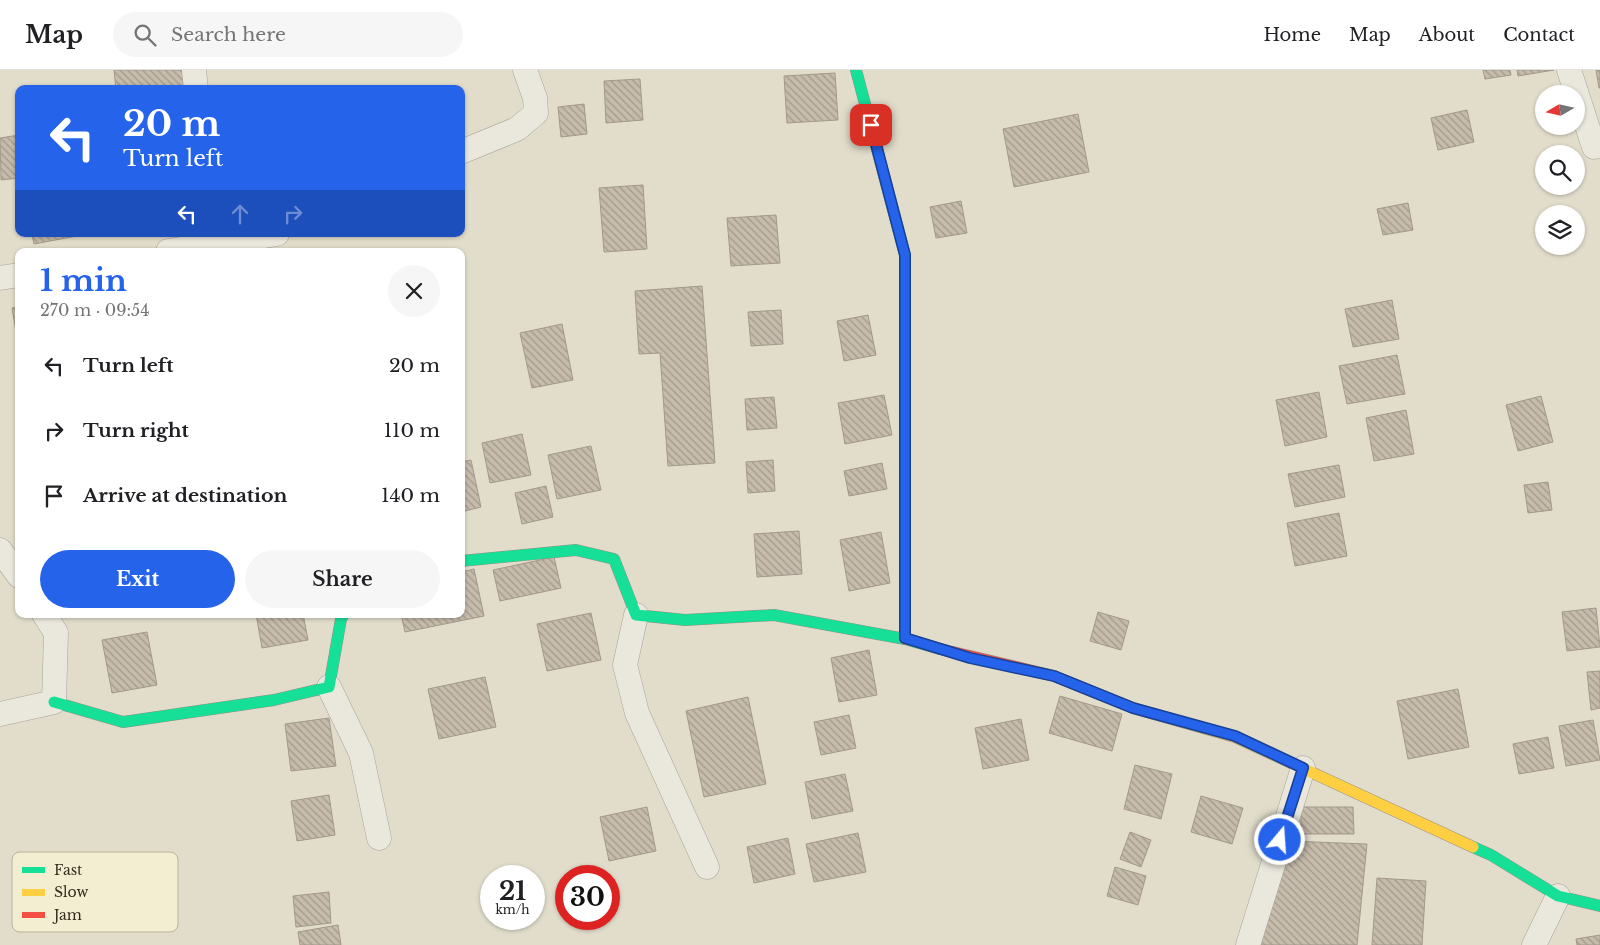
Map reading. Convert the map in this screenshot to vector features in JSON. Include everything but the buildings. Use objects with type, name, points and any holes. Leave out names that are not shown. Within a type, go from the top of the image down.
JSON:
[{"type":"street","points":[[194,70],[196,85]]},
{"type":"street","points":[[465,150],[517,129],[536,113],[534,98],[525,70]]},
{"type":"street","points":[[856,70],[905,255],[905,638]]},
{"type":"street","points":[[1569,70],[1594,147],[1600,146]]},
{"type":"street","points":[[184,248],[245,237]]},
{"type":"street","points":[[0,278],[15,276]]},
{"type":"street","points":[[0,550],[15,571]]},
{"type":"street","points":[[465,561],[576,550],[614,559],[636,615],[625,665],[637,714],[707,867]]},
{"type":"street","points":[[636,615],[685,620],[774,615],[905,638],[970,658],[1054,676],[1133,708],[1235,736],[1491,855],[1558,896],[1600,906]]},
{"type":"street","points":[[47,618],[56,633],[54,702]]},
{"type":"street","points":[[342,618],[330,687],[361,753],[379,838]]},
{"type":"street","points":[[0,714],[54,702],[123,722],[274,700],[330,687]]},
{"type":"street","points":[[1248,945],[1303,768]]},
{"type":"street","points":[[1534,945],[1558,896]]},
{"type":"traffic: fast","points":[[856,70],[905,255],[905,387]]},
{"type":"traffic: fast","points":[[465,561],[576,550],[614,559],[636,615],[685,620],[774,615],[905,639],[940,649]]},
{"type":"traffic: fast","points":[[54,702],[123,722],[274,700],[329,687],[342,618]]},
{"type":"traffic: fast","points":[[1473,847],[1491,855],[1558,896],[1600,906]]},
{"type":"traffic: slow","points":[[1154,714],[1235,737],[1473,847]]},
{"type":"traffic: jam","points":[[905,387],[905,639]]},
{"type":"traffic: jam","points":[[940,649],[1054,676],[1133,708],[1154,714]]},
{"type":"route","points":[[871,125],[905,255],[905,638],[970,658],[1054,676],[1133,708],[1235,736],[1303,768],[1280,840]]}]
